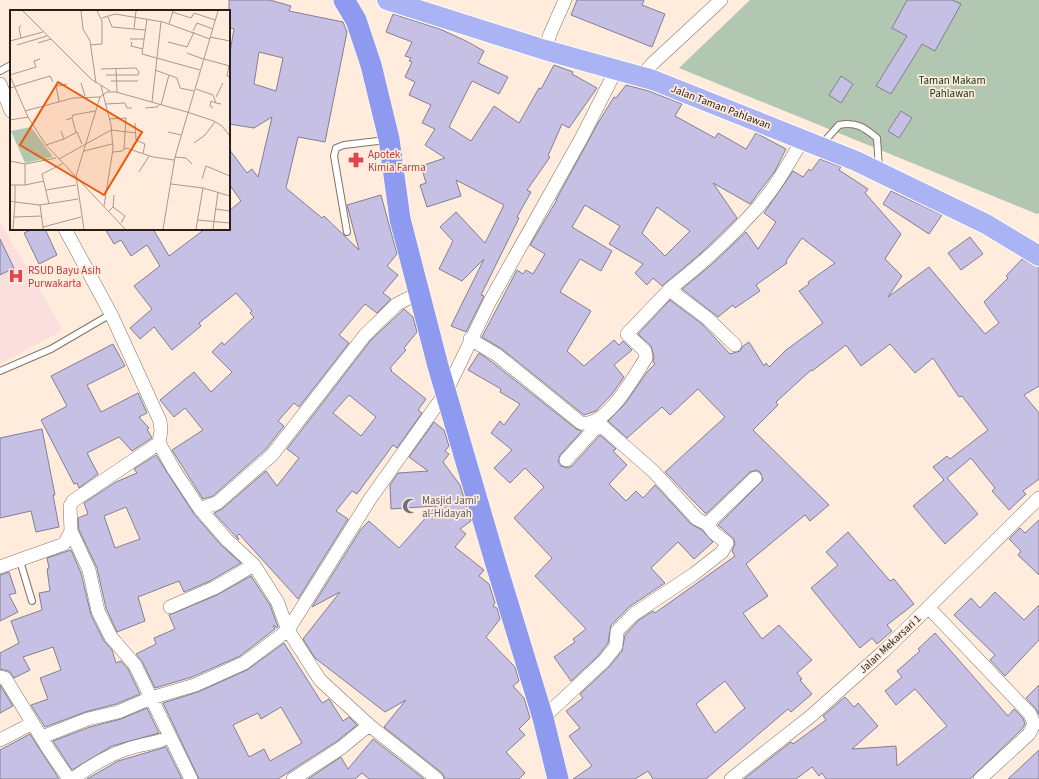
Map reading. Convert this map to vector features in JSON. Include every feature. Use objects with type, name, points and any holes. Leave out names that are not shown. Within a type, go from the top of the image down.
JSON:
[{"type":"highway","points":[[344,0],[356,20],[372,65],[389,139],[400,219],[419,293],[495,561],[543,718],[558,779]]},
{"type":"main road","name":"Jalan Taman Pahlawan","points":[[387,0],[545,50],[641,77],[811,143],[879,172],[986,224],[1039,256]]},
{"type":"street","points":[[545,50],[550,34],[565,0]]},
{"type":"street","points":[[641,77],[652,64],[721,0]]},
{"type":"street","points":[[42,737],[88,719],[118,712],[151,698],[195,685],[244,663],[288,630],[370,499],[446,392],[470,339],[540,209],[582,137],[616,70]]},
{"type":"street","points":[[0,84],[10,109]]},
{"type":"street","points":[[566,460],[598,422],[612,408],[646,358],[645,351],[627,334],[628,331],[671,288],[728,238],[758,208],[780,177],[811,143]]},
{"type":"street","points":[[66,230],[111,314],[160,421],[161,430],[159,442],[174,470],[200,509],[227,540],[254,565],[277,602],[288,630],[320,680],[369,725],[437,779]]},
{"type":"street","points":[[671,288],[675,294],[706,318],[735,345]]},
{"type":"street","points":[[200,509],[217,502],[272,455],[366,335],[397,304],[419,293]]},
{"type":"street","points":[[470,339],[497,356],[581,423],[587,424],[598,422]]},
{"type":"street","points":[[543,718],[604,661],[616,646],[617,632],[634,614],[694,574],[726,547],[727,543],[714,533],[707,524],[698,519],[653,471],[598,422]]},
{"type":"street","points":[[159,442],[73,501],[70,506],[71,531],[89,570],[98,611],[111,637],[135,665],[169,737],[191,779]]},
{"type":"street","points":[[707,524],[755,478]]},
{"type":"street","name":"Jalan Mekarsari 1","points":[[731,779],[811,716],[929,608],[1039,498]]},
{"type":"street","points":[[0,567],[64,544],[71,531]]},
{"type":"street","points":[[170,607],[214,588],[254,565]]},
{"type":"street","points":[[929,608],[1030,714],[1034,724],[1029,734],[980,779]]},
{"type":"street","points":[[0,678],[5,678],[49,750],[69,779]]},
{"type":"street","points":[[0,740],[33,723]]},
{"type":"street","points":[[293,779],[341,748],[369,725]]},
{"type":"street","points":[[73,779],[100,760],[143,744],[156,743],[169,737]]},
{"type":"lane","points":[[0,71],[10,66]]},
{"type":"lane","points":[[811,143],[827,136],[839,125],[852,123],[862,126],[877,138],[879,142],[879,172]]},
{"type":"lane","points":[[347,232],[334,156],[336,148],[344,145],[389,139]]},
{"type":"lane","points":[[0,371],[51,349],[111,314]]},
{"type":"lane","points":[[20,561],[32,601]]},
{"type":"shaded area","name":"RSUD Bayu Asih Purwakarta","points":[[0,222],[63,330],[0,364]]},
{"type":"green space","name":"Taman Makam Pahlawan","points":[[750,0],[1039,0],[1039,213],[1037,214],[679,68]]},
{"type":"building","points":[[229,0],[270,0],[291,6],[289,11],[343,22],[347,32],[325,142],[298,137],[286,188],[322,218],[324,216],[359,250],[347,205],[381,195],[397,254],[387,266],[398,275],[383,293],[391,299],[377,313],[365,304],[339,335],[349,343],[299,407],[294,403],[278,421],[284,426],[266,449],[213,496],[203,499],[172,450],[203,430],[185,408],[174,417],[160,400],[194,372],[211,392],[232,372],[212,352],[222,342],[224,345],[254,317],[250,313],[252,311],[236,293],[199,323],[201,326],[172,350],[154,327],[140,339],[130,328],[152,309],[134,286],[160,266],[147,245],[131,256],[121,240],[114,244],[106,230],[154,230],[169,256],[204,230],[230,230],[230,210],[241,201],[230,185],[230,150],[247,173],[252,169],[258,177],[272,117],[254,128],[230,124],[230,52],[234,29],[230,27]],"holes":[[[259,52],[283,58],[276,91],[254,84]]]},
{"type":"building","points":[[577,0],[644,0],[642,5],[665,14],[652,47],[571,15]]},
{"type":"building","points":[[907,0],[952,0],[961,4],[935,51],[922,44],[891,94],[876,86],[907,36],[892,28]]},
{"type":"building","points":[[393,14],[440,29],[466,41],[484,51],[478,63],[508,77],[499,94],[472,81],[449,127],[471,141],[494,106],[519,123],[539,88],[541,89],[554,65],[573,72],[572,74],[597,88],[569,128],[562,124],[548,156],[550,157],[527,190],[531,192],[517,217],[519,218],[481,295],[484,296],[466,332],[451,326],[484,259],[462,281],[439,269],[453,241],[440,227],[456,212],[485,243],[504,205],[456,180],[461,196],[427,207],[420,185],[426,183],[421,166],[445,158],[425,145],[435,129],[422,123],[431,105],[409,95],[415,82],[405,77],[412,62],[409,61],[411,58],[405,56],[412,42],[386,32]]},
{"type":"building","points":[[841,76],[853,84],[841,103],[829,95]]},
{"type":"building","points":[[626,85],[649,91],[682,104],[675,116],[715,138],[718,133],[746,149],[756,133],[786,149],[775,171],[750,204],[713,183],[737,218],[700,254],[662,286],[653,278],[647,285],[635,273],[643,264],[609,244],[620,226],[585,205],[572,227],[612,251],[601,271],[580,259],[560,292],[591,311],[567,351],[584,366],[614,340],[619,345],[623,341],[632,350],[614,365],[624,377],[612,394],[596,411],[584,415],[502,349],[482,337],[517,270],[523,274],[526,270],[533,274],[545,254],[530,245],[557,200],[598,123],[614,97],[616,98]],"holes":[[[657,207],[690,231],[665,256],[642,233]]]},
{"type":"building","points":[[901,111],[912,118],[899,138],[888,131]]},
{"type":"building","points":[[820,159],[841,167],[839,170],[868,189],[865,193],[901,234],[885,259],[902,276],[888,297],[929,267],[985,334],[999,323],[984,302],[1008,278],[1006,276],[1022,259],[1039,267],[1039,386],[1024,395],[1039,413],[1039,479],[1023,491],[1026,494],[1009,510],[992,491],[995,488],[971,458],[947,478],[978,514],[945,544],[913,506],[944,480],[933,467],[947,456],[950,459],[988,430],[962,396],[959,397],[933,358],[915,373],[890,344],[861,366],[846,345],[812,371],[811,370],[776,402],[778,405],[753,430],[829,505],[810,521],[805,515],[746,564],[768,596],[743,613],[762,639],[779,625],[812,660],[797,673],[802,679],[800,680],[812,694],[791,712],[788,709],[706,779],[653,779],[648,771],[635,779],[573,779],[592,766],[569,736],[580,728],[566,711],[583,698],[580,694],[610,666],[622,651],[625,635],[639,620],[653,611],[655,613],[735,556],[732,551],[735,544],[734,539],[718,525],[763,480],[760,472],[757,470],[750,472],[706,514],[665,472],[725,417],[698,389],[670,415],[662,407],[627,438],[608,421],[625,404],[647,372],[655,364],[653,362],[654,357],[651,346],[638,334],[670,300],[702,324],[730,354],[740,351],[743,346],[749,342],[764,366],[766,363],[769,367],[786,350],[823,323],[799,291],[809,284],[808,282],[835,263],[802,238],[786,261],[787,263],[756,285],[760,291],[735,308],[733,305],[718,317],[682,289],[710,266],[746,232],[758,249],[776,222],[764,213],[793,171],[803,177],[809,169],[811,171]],"holes":[[[725,681],[745,708],[715,733],[696,704]]]},
{"type":"building","points":[[891,191],[942,215],[929,234],[883,204]]},
{"type":"building","points":[[31,230],[45,230],[57,255],[39,264],[24,233]]},
{"type":"building","points":[[970,237],[983,254],[961,270],[948,253]]},
{"type":"building","points":[[0,239],[14,268],[0,275]]},
{"type":"building","points":[[404,309],[413,317],[417,332],[404,348],[406,350],[390,368],[392,370],[391,371],[426,399],[418,410],[422,413],[397,448],[393,445],[357,494],[352,491],[336,511],[348,519],[298,599],[239,534],[237,536],[239,540],[214,513],[222,509],[266,471],[277,486],[299,458],[287,449],[371,340]],"holes":[[[349,395],[376,417],[361,436],[333,413]]]},
{"type":"building","points":[[113,344],[125,366],[87,385],[101,412],[138,393],[147,413],[139,417],[149,428],[147,429],[152,438],[132,451],[119,437],[87,453],[98,474],[79,488],[77,483],[74,484],[41,420],[67,406],[51,376]]},
{"type":"building","points":[[479,353],[576,429],[582,431],[560,455],[558,462],[561,466],[568,468],[572,466],[600,435],[616,449],[613,451],[627,465],[609,484],[626,501],[636,491],[643,498],[655,485],[691,524],[702,530],[713,542],[694,559],[678,542],[651,568],[665,583],[629,607],[611,625],[608,643],[598,656],[571,681],[554,657],[575,642],[573,639],[586,629],[535,576],[552,558],[514,518],[544,487],[525,468],[510,483],[494,468],[512,450],[491,433],[500,421],[504,425],[520,404],[500,392],[501,389],[468,370]]},
{"type":"building","points":[[434,422],[444,430],[449,446],[445,451],[449,454],[443,462],[460,485],[471,521],[460,529],[466,534],[455,547],[484,570],[479,576],[489,584],[495,603],[493,606],[497,608],[500,619],[486,637],[515,667],[519,681],[513,686],[524,698],[530,718],[519,729],[525,735],[506,752],[525,773],[519,779],[445,779],[442,773],[384,727],[406,700],[385,712],[315,658],[303,639],[340,592],[312,607],[361,529],[369,521],[399,548],[436,506],[391,509],[390,485],[398,473],[428,471],[409,457]]},
{"type":"building","points":[[42,429],[55,495],[53,495],[59,527],[36,532],[31,511],[0,518],[0,438]]},
{"type":"building","points":[[156,455],[194,514],[221,545],[241,563],[210,581],[184,592],[179,581],[138,597],[145,621],[117,632],[106,608],[97,568],[79,530],[78,518],[88,514],[84,503],[116,482],[137,473],[134,469]],"holes":[[[126,507],[140,539],[115,548],[104,516]]]},
{"type":"building","points":[[1039,520],[1039,575],[1018,555],[1021,551],[1009,539],[1020,528],[1025,533]]},
{"type":"building","points":[[848,532],[890,581],[894,579],[914,604],[887,625],[892,631],[877,644],[872,638],[860,648],[811,588],[838,565],[826,552]]},
{"type":"building","points":[[71,550],[81,573],[91,615],[104,641],[112,650],[116,663],[121,661],[128,669],[140,694],[116,704],[85,712],[45,727],[31,705],[48,699],[40,678],[61,670],[53,647],[23,657],[30,670],[14,678],[9,671],[0,669],[0,653],[19,643],[11,621],[42,610],[39,593],[50,591],[47,558]]},
{"type":"building","points":[[9,572],[16,593],[9,595],[18,612],[0,621],[0,575]]},
{"type":"building","points":[[251,576],[270,605],[278,627],[277,628],[273,625],[275,629],[240,656],[192,677],[155,688],[142,661],[136,654],[156,644],[154,638],[175,629],[169,615],[217,595]]},
{"type":"building","points":[[995,592],[1024,620],[1039,605],[1039,640],[1005,676],[990,660],[995,655],[954,615],[971,598],[980,608]]},
{"type":"building","points":[[935,633],[1008,716],[1014,709],[1023,718],[1025,724],[1022,729],[970,779],[826,779],[822,773],[819,776],[812,767],[796,779],[744,779],[791,742],[793,744],[826,720],[823,716],[845,697],[854,707],[858,703],[878,726],[852,749],[896,746],[897,766],[947,726],[915,689],[896,705],[885,691],[902,677],[897,671],[920,651],[918,649]]},
{"type":"building","points":[[284,643],[322,703],[329,699],[343,721],[349,717],[357,725],[337,741],[278,779],[199,779],[163,703],[198,692],[247,670]],"holes":[[[281,707],[302,743],[270,761],[264,749],[249,757],[233,725],[258,713],[261,719]]]},
{"type":"building","points":[[0,685],[13,706],[0,713]]},
{"type":"building","points":[[1039,685],[1039,715],[1036,709],[1026,698]]},
{"type":"building","points":[[147,708],[159,733],[112,746],[72,770],[53,741],[90,727],[121,719]]},
{"type":"building","points":[[30,734],[59,779],[0,779],[0,750]]},
{"type":"building","points":[[373,739],[424,779],[369,779],[362,773],[355,779],[308,779],[341,757],[348,769]]},
{"type":"building","points":[[166,747],[182,779],[87,779],[118,761]]},
{"type":"building","points":[[1039,750],[1039,779],[1008,779]]},
{"type":"place","name":"Apotek Kimia Farma","points":[[356,160]]},
{"type":"place","name":"RSUD Bayu Asih Purwakarta","points":[[16,276]]},
{"type":"place","name":"Masjid Jami' al-Hidayah","points":[[410,506]]}]
